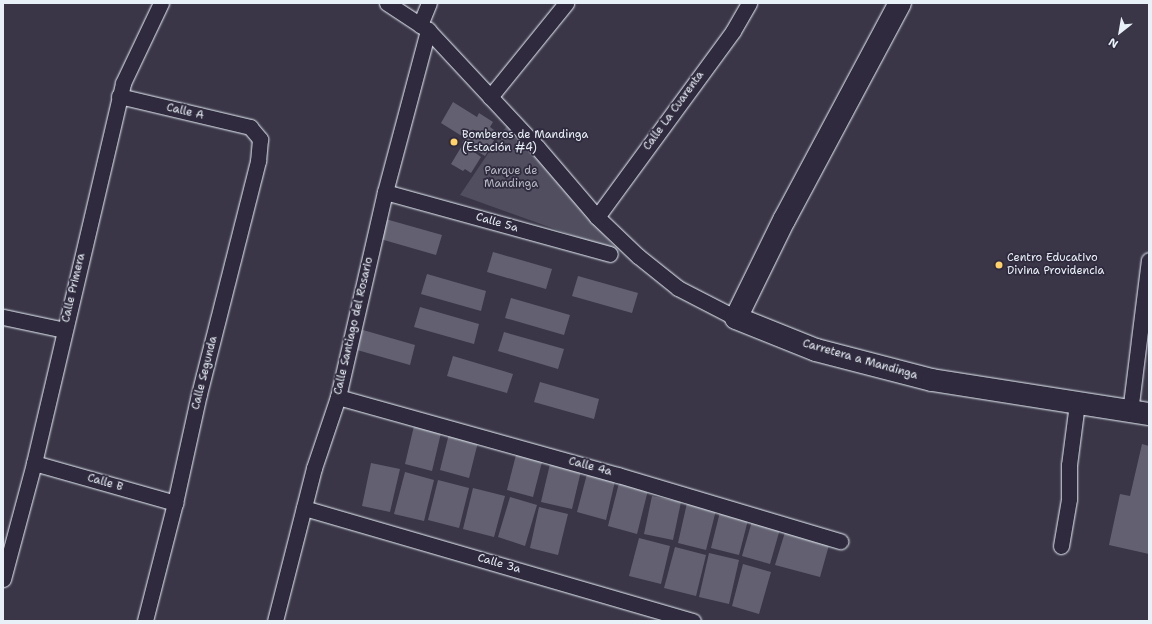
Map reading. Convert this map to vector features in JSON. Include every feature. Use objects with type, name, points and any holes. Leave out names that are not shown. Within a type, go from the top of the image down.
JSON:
[{"type":"street","name":"Calle Primera","points":[[3,579],[34,463],[119,96],[128,69],[161,3]]},
{"type":"street","points":[[387,3],[424,28],[537,147],[598,217],[638,256],[678,288],[736,318],[784,220],[900,3]]},
{"type":"street","name":"Calle Santiago del Rosario","points":[[276,621],[314,468],[338,397],[429,3]]},
{"type":"street","points":[[490,97],[566,3]]},
{"type":"street","name":"Calle La Cuarenta","points":[[598,217],[732,31],[749,3]]},
{"type":"street","name":"Calle A","points":[[119,96],[250,127]]},
{"type":"street","name":"Calle Segunda","points":[[145,621],[175,503],[199,394],[258,161],[260,139],[250,127]]},
{"type":"street","name":"Calle 5a","points":[[385,192],[610,254]]},
{"type":"street","points":[[1139,413],[1149,260]]},
{"type":"street","points":[[3,317],[64,330]]},
{"type":"street","name":"Carretera a Mandinga","points":[[736,318],[816,350],[932,380],[1139,413]]},
{"type":"street","name":"Calle 4a","points":[[338,397],[618,475],[840,541]]},
{"type":"street","points":[[1061,546],[1069,499],[1069,465],[1077,403]]},
{"type":"street","name":"Calle B","points":[[34,463],[175,503]]},
{"type":"street","name":"Calle 3a","points":[[304,508],[693,621]]},
{"type":"green space","name":"Parque de Mandinga","points":[[508,124],[619,252],[460,195]]},
{"type":"building","points":[[453,102],[477,117],[479,113],[493,122],[490,127],[498,133],[485,156],[475,150],[474,152],[481,157],[471,173],[465,169],[463,171],[451,164],[465,138],[441,123]]},
{"type":"building","points":[[382,218],[442,235],[436,255],[377,238]]},
{"type":"building","points":[[493,252],[552,269],[546,289],[487,272]]},
{"type":"building","points":[[427,274],[486,291],[481,311],[421,294]]},
{"type":"building","points":[[578,276],[638,293],[632,313],[572,296]]},
{"type":"building","points":[[511,298],[570,315],[564,335],[505,318]]},
{"type":"building","points":[[420,307],[479,324],[474,344],[414,327]]},
{"type":"building","points":[[356,328],[415,345],[410,365],[350,348]]},
{"type":"building","points":[[504,332],[564,349],[558,369],[498,351]]},
{"type":"building","points":[[453,356],[513,374],[507,393],[447,376]]},
{"type":"building","points":[[540,382],[599,399],[594,419],[534,402]]},
{"type":"building","points":[[414,426],[441,433],[432,471],[405,464]]},
{"type":"building","points":[[449,434],[478,442],[469,478],[440,470]]},
{"type":"building","points":[[1142,444],[1149,446],[1149,554],[1109,545],[1120,494],[1130,496]]},
{"type":"building","points":[[516,455],[542,462],[533,497],[507,490]]},
{"type":"building","points":[[371,463],[400,469],[390,512],[362,506]]},
{"type":"building","points":[[550,464],[581,471],[572,509],[541,502]]},
{"type":"building","points":[[405,472],[434,480],[424,521],[394,514]]},
{"type":"building","points":[[587,474],[615,481],[606,520],[577,512]]},
{"type":"building","points":[[438,480],[469,488],[459,528],[428,520]]},
{"type":"building","points":[[619,483],[648,490],[637,534],[608,526]]},
{"type":"building","points":[[473,488],[505,496],[494,537],[463,529]]},
{"type":"building","points":[[652,496],[681,502],[673,540],[644,534]]},
{"type":"building","points":[[510,497],[537,505],[525,546],[498,537]]},
{"type":"building","points":[[687,503],[716,510],[706,550],[678,543]]},
{"type":"building","points":[[539,507],[568,514],[558,555],[530,548]]},
{"type":"building","points":[[720,512],[748,520],[739,555],[711,548]]},
{"type":"building","points":[[752,521],[780,529],[770,564],[742,556]]},
{"type":"building","points":[[785,532],[829,545],[820,577],[775,565]]},
{"type":"building","points":[[639,538],[670,546],[661,584],[629,576]]},
{"type":"building","points":[[675,547],[706,555],[696,596],[664,588]]},
{"type":"building","points":[[709,553],[739,560],[729,604],[699,597]]},
{"type":"building","points":[[743,564],[771,572],[759,614],[732,606]]},
{"type":"place","name":"Bomberos de Mandinga (Estación #4)","points":[[454,142]]},
{"type":"place","name":"Centro Educativo Divina Providencia","points":[[999,265]]}]
